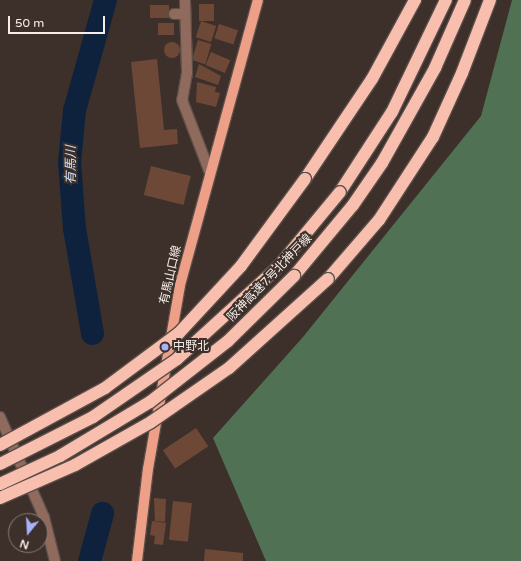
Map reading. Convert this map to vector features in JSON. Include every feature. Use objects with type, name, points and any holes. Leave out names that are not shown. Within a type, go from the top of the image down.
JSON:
[{"type":"highway","points":[[0,445],[105,388],[179,333],[241,266],[306,179],[372,79],[415,0]]},
{"type":"highway","name":"阪神高速7号北神戸線","points":[[0,464],[93,417],[177,359],[278,267],[340,192],[392,112],[446,0]]},
{"type":"highway","name":"阪神高速7号北神戸線","points":[[0,484],[105,430],[190,372],[261,311],[353,205],[408,119],[465,0]]},
{"type":"highway","points":[[0,498],[75,465],[151,422],[235,363],[328,279],[379,220],[432,138],[462,73],[490,0]]},
{"type":"main road","name":"有馬山口線","points":[[137,561],[148,469],[180,285],[258,0]]},
{"type":"street","points":[[185,0],[187,73],[182,100],[210,173]]},
{"type":"street","points":[[174,14],[185,14]]},
{"type":"street","points":[[0,416],[44,517],[55,561]]},
{"type":"green space","points":[[512,0],[521,0],[521,561],[266,561],[213,438],[303,337],[481,116]]},
{"type":"building","points":[[199,4],[214,4],[214,21],[199,21]]},
{"type":"building","points":[[150,5],[169,5],[169,18],[150,18]]},
{"type":"building","points":[[201,21],[216,26],[211,42],[196,37]]},
{"type":"building","points":[[158,23],[174,23],[174,35],[158,35]]},
{"type":"building","points":[[219,24],[238,30],[233,44],[214,38]]},
{"type":"building","points":[[198,40],[211,44],[205,64],[192,60]]},
{"type":"building","points":[[169,42],[175,42],[180,47],[178,56],[175,58],[169,58],[164,53],[164,47]]},
{"type":"building","points":[[211,52],[230,60],[225,73],[206,65]]},
{"type":"building","points":[[157,59],[164,130],[177,129],[178,144],[140,148],[131,62]]},
{"type":"building","points":[[199,64],[221,76],[218,85],[195,77]]},
{"type":"building","points":[[197,82],[216,87],[215,92],[220,93],[216,107],[196,102]]},
{"type":"building","points":[[151,166],[191,176],[184,205],[144,195]]},
{"type":"building","points":[[196,428],[208,446],[175,469],[163,450]]},
{"type":"building","points":[[154,498],[166,499],[165,522],[155,521]]},
{"type":"building","points":[[173,501],[192,503],[188,542],[169,540]]},
{"type":"building","points":[[152,521],[166,523],[163,545],[154,544],[155,536],[150,535]]},
{"type":"building","points":[[205,549],[243,553],[243,561],[204,561]]},
{"type":"waterway","name":"有馬川","points":[[92,333],[74,228],[69,162],[74,110],[105,0]]},
{"type":"waterway","name":"有馬川","points":[[89,561],[102,513]]},
{"type":"place","name":"中野北","points":[[165,347]]}]
